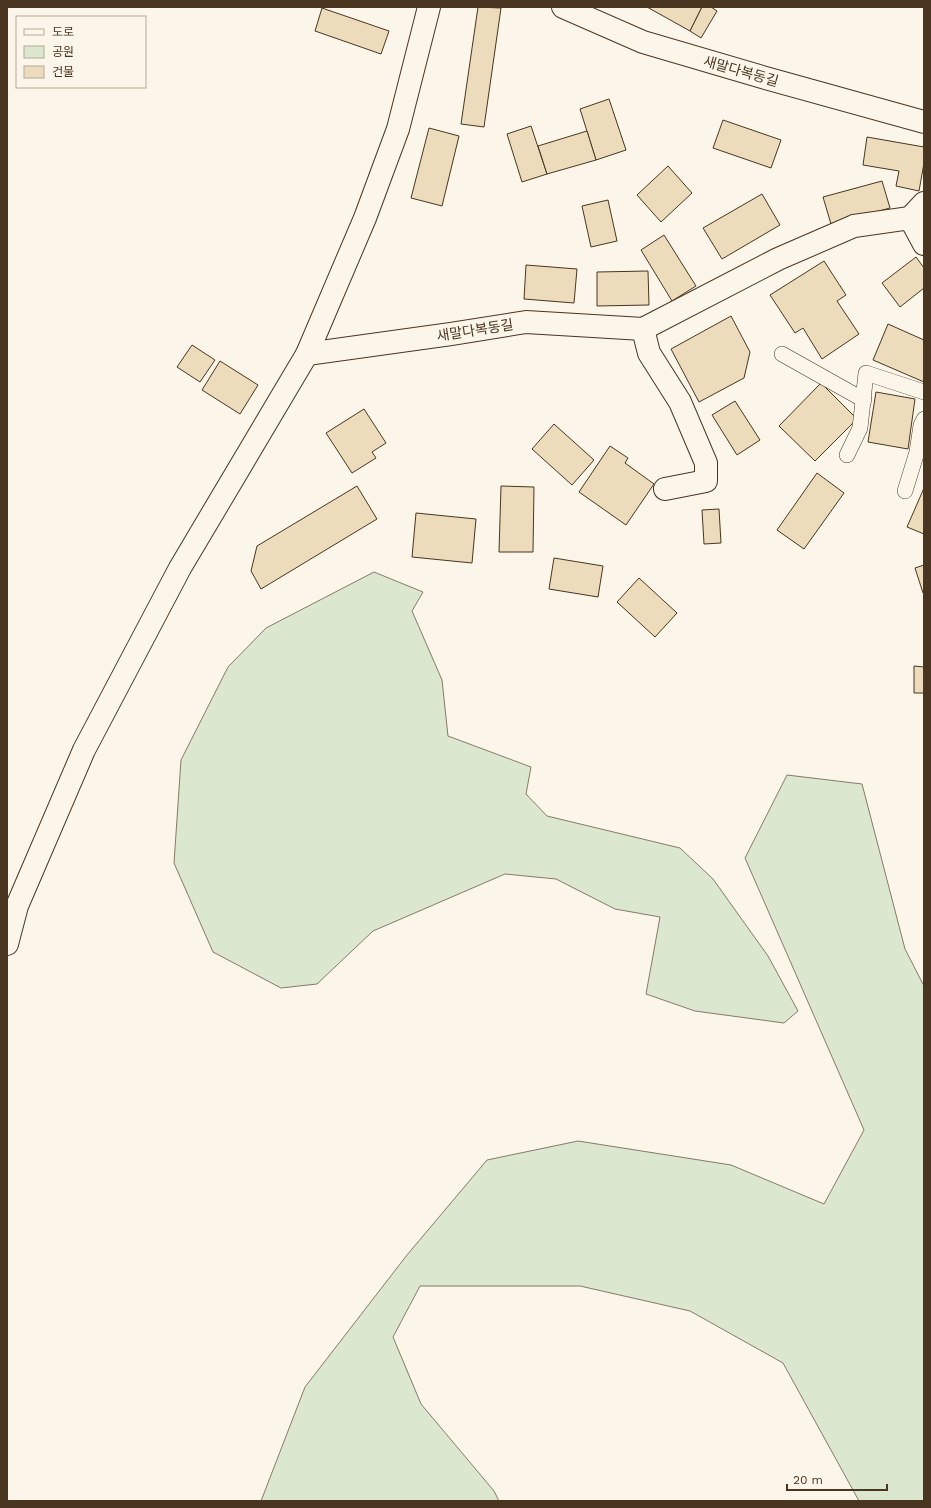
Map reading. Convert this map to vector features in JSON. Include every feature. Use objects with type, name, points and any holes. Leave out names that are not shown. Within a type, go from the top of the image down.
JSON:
[{"type":"street","points":[[7,944],[18,906],[84,750],[180,568],[307,354],[365,218],[398,129],[429,7]]},
{"type":"street","name":"새말다복동길","points":[[563,7],[643,42],[924,122]]},
{"type":"street","points":[[665,489],[706,481],[706,463],[680,402],[649,353],[643,329],[778,259],[854,226],[917,210],[924,244]]},
{"type":"street","name":"새말다복동길","points":[[307,354],[526,322],[643,329]]},
{"type":"lane","points":[[782,354],[864,400]]},
{"type":"lane","points":[[847,455],[860,428],[866,373],[924,392]]},
{"type":"lane","points":[[905,491],[917,452],[921,425],[924,419]]},
{"type":"green space","points":[[374,572],[423,592],[412,611],[442,680],[448,736],[531,767],[526,794],[547,816],[680,848],[713,879],[768,956],[798,1011],[784,1023],[695,1011],[646,994],[660,917],[615,909],[556,879],[505,874],[373,931],[317,984],[281,988],[213,952],[174,863],[181,760],[228,667],[266,628]]},
{"type":"green space","points":[[787,775],[862,784],[905,949],[924,986],[924,1501],[859,1501],[783,1363],[690,1311],[580,1286],[420,1286],[393,1337],[421,1404],[494,1491],[499,1501],[261,1501],[305,1387],[407,1255],[487,1160],[578,1141],[731,1165],[824,1204],[864,1130],[745,858]]},
{"type":"building","points":[[478,7],[501,8],[484,127],[461,124]]},
{"type":"building","points":[[647,7],[702,7],[690,31]]},
{"type":"building","points":[[702,7],[711,7],[717,11],[701,38],[690,31]]},
{"type":"building","points":[[322,8],[389,31],[381,54],[315,31]]},
{"type":"building","points":[[609,99],[626,150],[596,160],[580,109]]},
{"type":"building","points":[[723,120],[781,140],[771,168],[713,148]]},
{"type":"building","points":[[531,126],[547,174],[522,182],[507,134]]},
{"type":"building","points":[[429,128],[459,136],[442,206],[411,198]]},
{"type":"building","points":[[587,131],[596,160],[547,174],[538,146]]},
{"type":"building","points":[[867,137],[924,147],[924,163],[919,191],[896,186],[899,171],[863,165]]},
{"type":"building","points":[[668,166],[692,193],[661,222],[637,195]]},
{"type":"building","points":[[882,181],[890,208],[831,224],[823,197]]},
{"type":"building","points":[[762,194],[780,225],[722,259],[703,228]]},
{"type":"building","points":[[608,200],[617,241],[591,247],[582,206]]},
{"type":"building","points":[[664,235],[696,286],[672,301],[641,250]]},
{"type":"building","points":[[916,257],[924,268],[924,288],[900,307],[882,283]]},
{"type":"building","points":[[824,261],[846,295],[837,301],[859,334],[822,359],[803,328],[795,333],[770,295]]},
{"type":"building","points":[[526,265],[577,269],[574,303],[524,299]]},
{"type":"building","points":[[648,271],[649,305],[597,306],[597,272]]},
{"type":"building","points":[[731,316],[750,352],[744,378],[699,402],[671,349]]},
{"type":"building","points":[[888,324],[924,340],[924,382],[873,360]]},
{"type":"building","points":[[192,345],[215,360],[200,382],[177,367]]},
{"type":"building","points":[[220,361],[258,385],[240,414],[202,390]]},
{"type":"building","points":[[821,383],[857,419],[815,461],[779,426]]},
{"type":"building","points":[[876,392],[915,399],[908,449],[868,442]]},
{"type":"building","points":[[735,401],[760,440],[737,455],[712,415]]},
{"type":"building","points":[[364,409],[386,443],[372,452],[376,458],[352,473],[326,433]]},
{"type":"building","points":[[554,424],[594,460],[572,485],[532,449]]},
{"type":"building","points":[[610,446],[628,458],[625,463],[654,484],[626,525],[579,492]]},
{"type":"building","points":[[817,473],[844,493],[804,549],[777,530]]},
{"type":"building","points":[[357,486],[377,519],[261,589],[251,571],[257,546]]},
{"type":"building","points":[[501,486],[534,487],[533,552],[499,552]]},
{"type":"building","points":[[924,488],[924,534],[907,527]]},
{"type":"building","points":[[719,509],[721,543],[704,544],[702,510]]},
{"type":"building","points":[[416,513],[476,519],[472,563],[412,557]]},
{"type":"building","points":[[554,558],[603,566],[598,597],[549,589]]},
{"type":"building","points":[[924,565],[924,593],[923,593],[915,568]]},
{"type":"building","points":[[639,578],[677,613],[655,637],[617,602]]},
{"type":"building","points":[[914,666],[924,667],[924,693],[914,693]]}]
